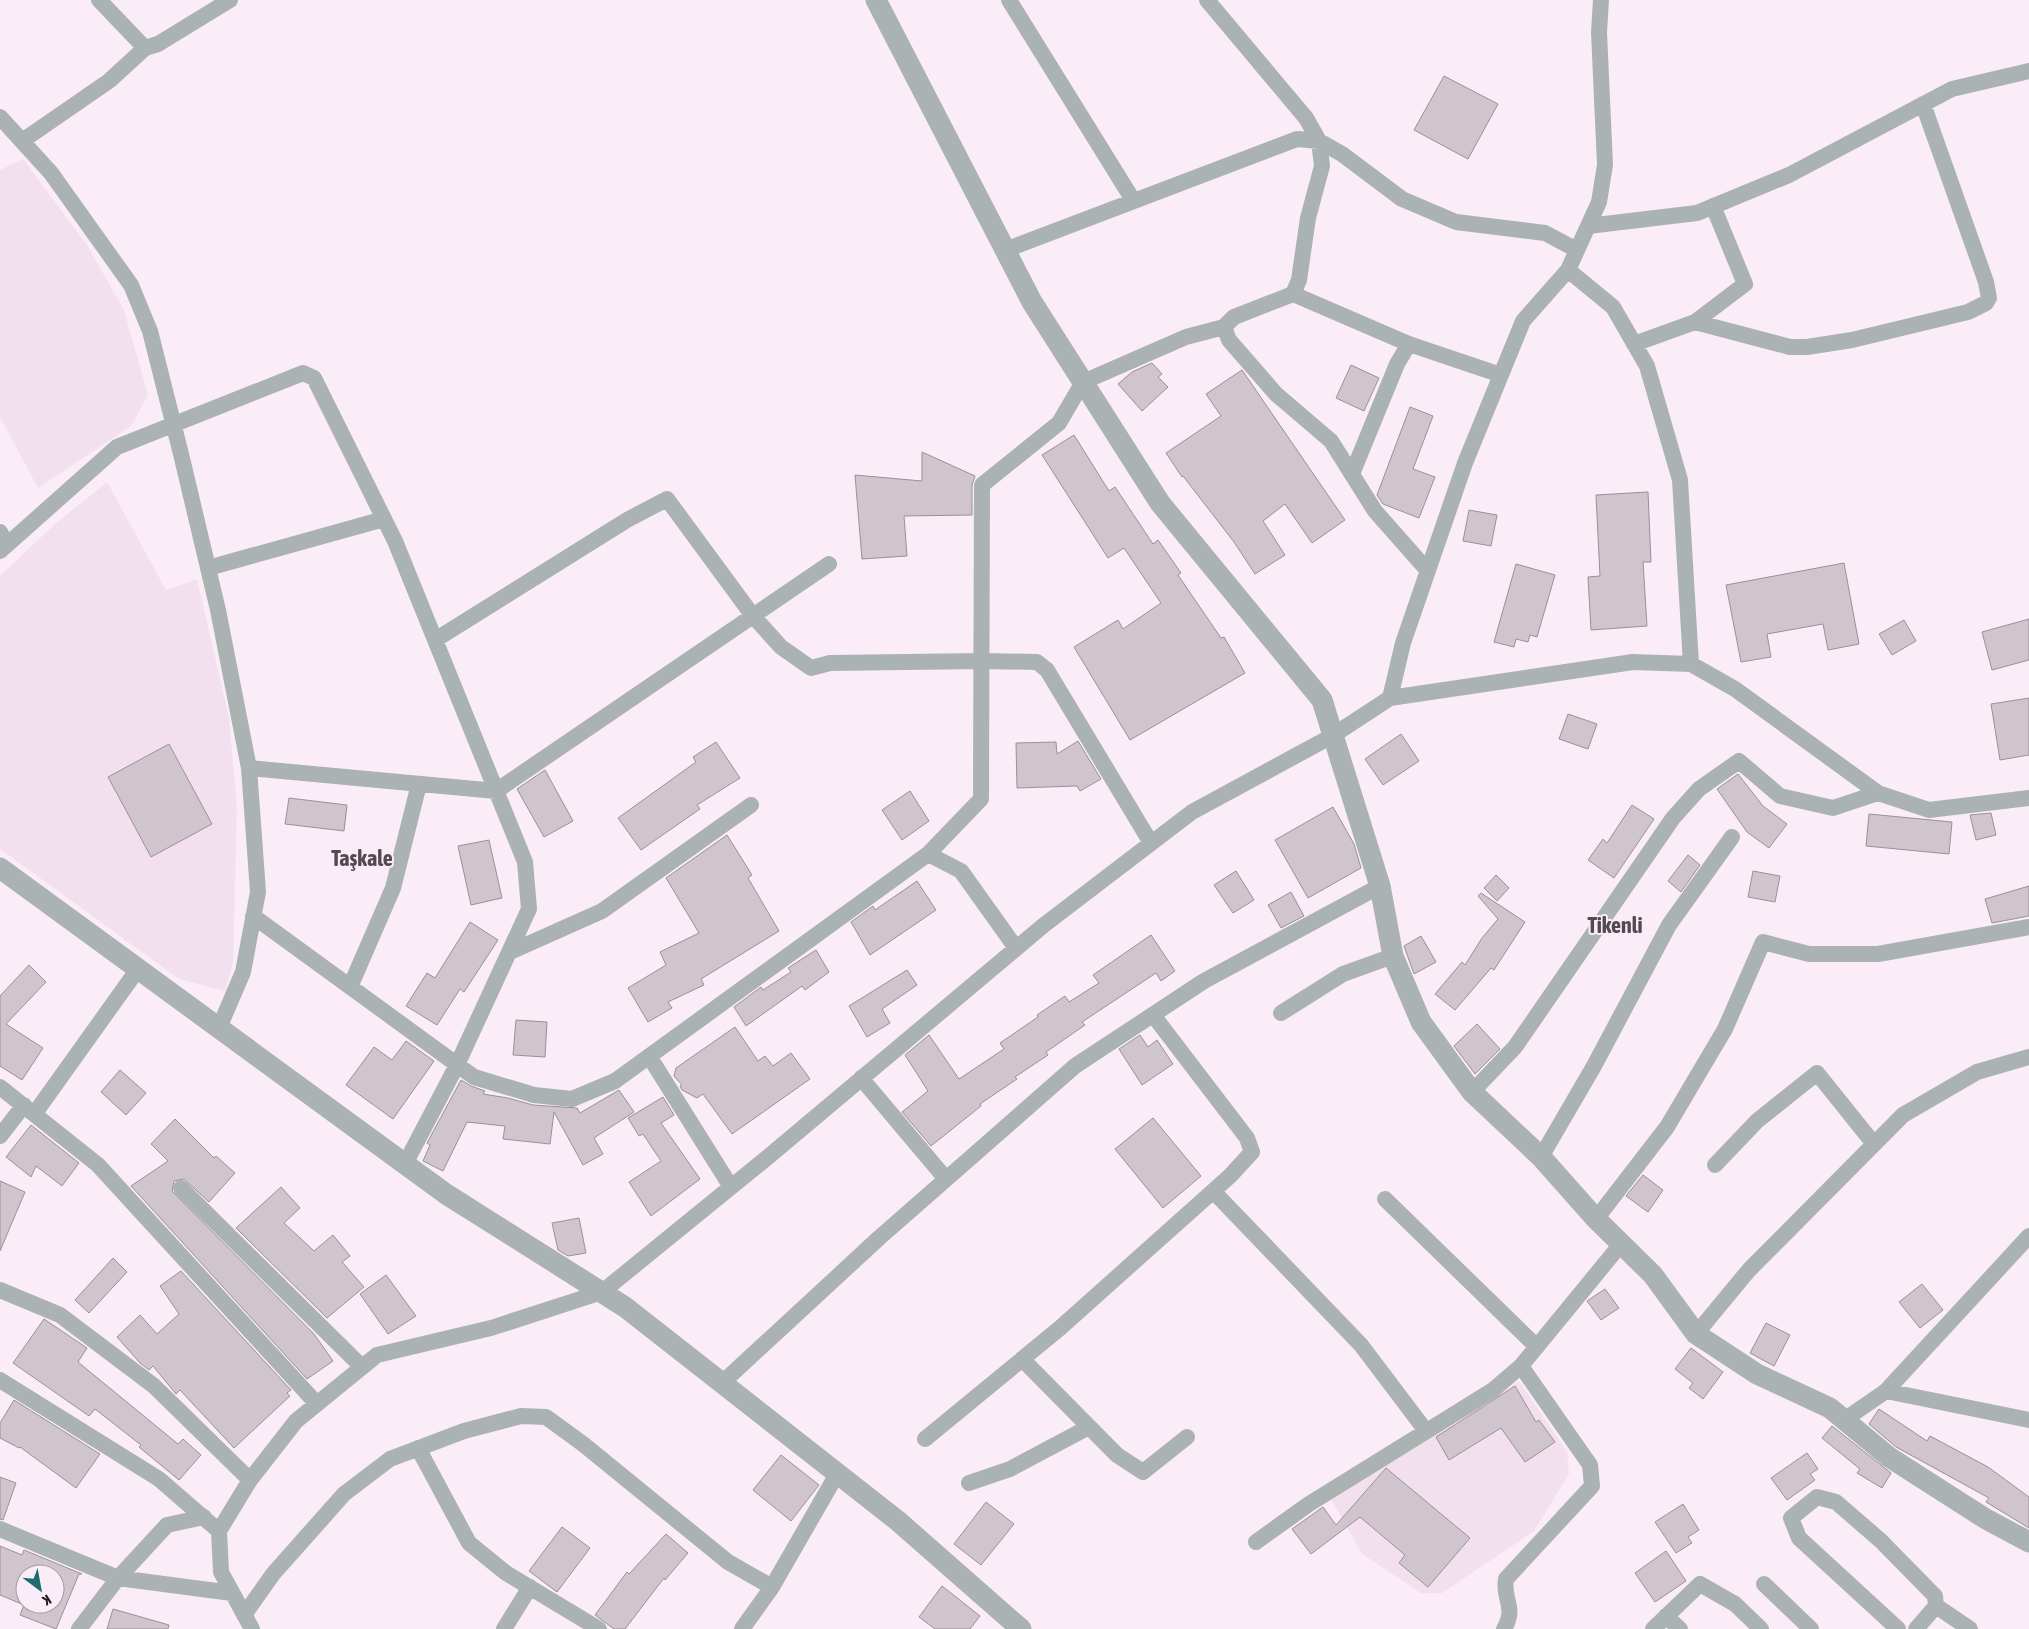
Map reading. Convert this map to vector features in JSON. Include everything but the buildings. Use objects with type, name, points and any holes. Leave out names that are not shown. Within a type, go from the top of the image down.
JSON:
[{"type":"street","points":[[99,0],[144,48]]},
{"type":"street","points":[[22,141],[109,81],[144,48],[158,44],[230,0]]},
{"type":"street","points":[[876,0],[1032,302],[1084,384],[1160,503],[1322,700],[1380,886],[1393,956],[1421,1022],[1472,1092],[1542,1157],[1596,1219],[1652,1275],[1696,1334],[1757,1374],[1830,1408],[1889,1457],[1986,1519],[2029,1542]]},
{"type":"street","points":[[1010,0],[1133,200]]},
{"type":"street","points":[[1207,0],[1306,118],[1319,141],[1322,166],[1308,218],[1298,280],[1293,294]]},
{"type":"street","points":[[1390,698],[1403,642],[1465,463],[1523,321],[1568,270],[1599,202],[1605,165],[1599,32],[1601,0]]},
{"type":"street","points":[[1588,226],[1697,212],[1789,175],[1952,89],[2029,71]]},
{"type":"street","points":[[1695,322],[1790,348],[1807,348],[1852,340],[1968,312],[1986,303],[1989,298],[1986,282],[1923,104]]},
{"type":"street","points":[[0,117],[51,173],[131,285],[150,331],[208,568],[249,768],[258,892],[243,972],[219,1028]]},
{"type":"street","points":[[1005,250],[1297,139],[1319,141],[1342,154],[1402,199],[1456,222],[1546,233],[1577,250]]},
{"type":"street","points":[[1634,344],[1695,322],[1745,284],[1712,206]]},
{"type":"street","points":[[1568,270],[1613,307],[1647,366],[1680,480],[1692,664]]},
{"type":"street","points":[[253,916],[474,1077],[534,1095],[572,1099],[615,1081],[928,854],[981,799],[982,485],[1059,423],[1084,384],[1186,337],[1224,327],[1234,317],[1293,294],[1409,344],[1501,375]]},
{"type":"street","points":[[1224,327],[1229,340],[1276,394],[1332,441],[1375,511],[1428,571]]},
{"type":"street","points":[[1352,474],[1397,364],[1409,344]]},
{"type":"street","points":[[2,543],[118,447],[173,423],[303,373],[314,378],[384,519],[525,862],[529,909],[457,1065],[405,1164]]},
{"type":"street","points":[[435,640],[627,520],[667,499],[753,616],[781,647],[811,668],[830,663],[982,660],[1036,662],[1047,670],[1151,843]]},
{"type":"street","points":[[208,568],[384,519]]},
{"type":"street","points":[[249,768],[496,791],[829,564]]},
{"type":"street","points":[[248,1622],[221,1572],[219,1531],[250,1480],[296,1421],[362,1367],[377,1355],[492,1328],[602,1292],[731,1187],[1016,948],[1192,812],[1332,736],[1390,698],[1633,662],[1692,664],[1735,689],[1878,793],[1929,810],[2029,798]]},
{"type":"street","points":[[1472,1092],[1515,1047],[1673,818],[1699,790],[1739,761],[1780,796],[1833,808],[1878,793]]},
{"type":"street","points":[[350,987],[393,888],[419,784]]},
{"type":"street","points":[[510,952],[602,910],[751,805]]},
{"type":"street","points":[[1542,1157],[1594,1066],[1669,925],[1732,837]]},
{"type":"street","points":[[928,854],[961,871],[1016,948]]},
{"type":"street","points":[[0,868],[446,1194],[625,1307],[898,1521],[1021,1629]]},
{"type":"street","points":[[722,1383],[878,1238],[1075,1066],[1204,981],[1380,886]]},
{"type":"street","points":[[1596,1219],[1667,1127],[1725,1028],[1763,942],[1809,954],[1878,954],[2029,927]]},
{"type":"street","points":[[1280,1013],[1343,974],[1393,956]]},
{"type":"street","points":[[0,1136],[29,1109],[138,969]]},
{"type":"street","points":[[925,1439],[1022,1359],[1214,1191],[1252,1152],[1247,1138],[1153,1015]]},
{"type":"street","points":[[649,1056],[731,1187]]},
{"type":"street","points":[[1696,1334],[1749,1270],[1903,1115],[1977,1072],[2029,1057]]},
{"type":"street","points":[[1715,1165],[1757,1121],[1817,1074],[1874,1144]]},
{"type":"street","points":[[861,1078],[946,1179]]},
{"type":"street","points":[[0,1087],[98,1165],[317,1404]]},
{"type":"street","points":[[181,1188],[362,1367]]},
{"type":"street","points":[[1214,1191],[1361,1345],[1426,1431]]},
{"type":"street","points":[[1385,1200],[1537,1347]]},
{"type":"street","points":[[1844,1420],[1886,1390],[2029,1236]]},
{"type":"street","points":[[1256,1542],[1309,1504],[1493,1390],[1521,1366],[1621,1244]]},
{"type":"street","points":[[0,1290],[60,1315],[154,1386],[250,1480]]},
{"type":"street","points":[[1022,1359],[1117,1455],[1143,1472],[1188,1437]]},
{"type":"street","points":[[1504,1629],[1508,1622],[1511,1604],[1504,1588],[1506,1579],[1592,1486],[1590,1465],[1521,1366]]},
{"type":"street","points":[[0,1380],[159,1479],[219,1531]]},
{"type":"street","points":[[1886,1390],[2029,1420]]},
{"type":"street","points":[[248,1622],[273,1574],[344,1494],[390,1459],[464,1431],[521,1416],[546,1417],[583,1444],[728,1562],[772,1587]]},
{"type":"street","points":[[969,1483],[1010,1469],[1089,1427]]},
{"type":"street","points":[[418,1448],[469,1544],[506,1573],[599,1629]]},
{"type":"street","points":[[742,1629],[772,1587],[838,1474]]},
{"type":"street","points":[[1898,1629],[1799,1538],[1791,1518],[1817,1498],[1836,1502],[1881,1541],[1935,1596],[1936,1606],[1916,1629]]},
{"type":"street","points":[[78,1629],[118,1578],[168,1525],[204,1517]]},
{"type":"street","points":[[0,1529],[118,1578],[232,1593]]},
{"type":"street","points":[[1653,1629],[1700,1584],[1735,1604],[1761,1629]]},
{"type":"street","points":[[1764,1584],[1811,1629]]},
{"type":"street","points":[[504,1629],[530,1587]]},
{"type":"street","points":[[1936,1606],[1970,1629]]},
{"type":"street","points":[[1666,1616],[1680,1629]]},
{"type":"shaded area","points":[[23,159],[87,245],[124,310],[148,395],[131,426],[38,488],[0,417],[0,170]]},
{"type":"shaded area","points":[[107,482],[166,590],[197,579],[229,718],[237,806],[233,963],[225,991],[179,979],[0,849],[0,576],[55,524]]},
{"type":"shaded area","points":[[1519,1381],[1567,1452],[1569,1474],[1534,1531],[1442,1593],[1421,1593],[1362,1554],[1331,1499]]},
{"type":"district","name":"Taşkale","points":[[362,858]]},
{"type":"district","name":"Tikenli","points":[[1615,925]]}]
